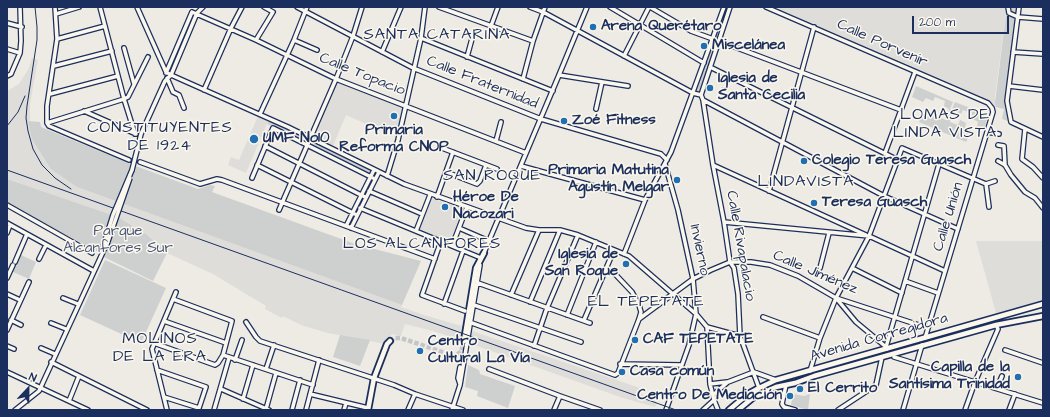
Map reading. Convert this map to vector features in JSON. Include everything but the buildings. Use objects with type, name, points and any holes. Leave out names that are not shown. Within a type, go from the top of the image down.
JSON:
[{"type":"main road","points":[[464,341],[476,268],[483,255]]},
{"type":"main road","name":"Avenida Corregidora","points":[[729,410],[739,401],[759,388],[776,380],[1043,304]]},
{"type":"main road","name":"Avenida Corregidora","points":[[738,410],[755,396],[765,391],[996,325],[1043,316]]},
{"type":"main road","points":[[368,409],[374,378],[390,341]]},
{"type":"main road","points":[[793,376],[792,381],[795,383]]},
{"type":"street","points":[[7,76],[20,53],[22,27],[20,7]]},
{"type":"street","points":[[48,125],[47,106],[58,39],[55,7]]},
{"type":"street","points":[[56,14],[79,7]]},
{"type":"street","points":[[100,7],[124,100],[135,134]]},
{"type":"street","points":[[137,7],[166,72],[173,92],[179,95],[184,108]]},
{"type":"street","points":[[13,410],[31,398],[40,386],[108,241],[132,170],[141,135],[197,13],[203,7]]},
{"type":"street","points":[[204,90],[230,28],[242,7]]},
{"type":"street","points":[[256,40],[273,12],[264,7]]},
{"type":"street","name":"Calle Fraternidad","points":[[296,7],[413,68],[541,119],[661,154],[667,160]]},
{"type":"street","points":[[260,114],[294,40],[307,7]]},
{"type":"street","points":[[279,210],[336,79],[353,36],[362,7]]},
{"type":"street","points":[[382,52],[401,7]]},
{"type":"street","points":[[386,176],[398,140],[413,68],[421,38],[425,7]]},
{"type":"street","points":[[439,7],[451,9],[491,26],[533,41]]},
{"type":"street","points":[[491,26],[498,7]]},
{"type":"street","points":[[530,7],[543,12],[694,93],[701,95],[730,7]]},
{"type":"street","points":[[523,79],[533,41],[545,7]]},
{"type":"street","points":[[453,408],[460,385],[478,270],[483,255],[560,76],[587,7]]},
{"type":"street","points":[[610,7],[704,64]]},
{"type":"street","points":[[624,56],[650,7],[691,31],[713,39]]},
{"type":"street","points":[[624,254],[645,200],[671,152],[694,93],[724,7]]},
{"type":"street","name":"Calle Porvenir","points":[[766,7],[988,103]]},
{"type":"street","points":[[1008,7],[1008,12],[1018,17],[1043,19]]},
{"type":"street","points":[[1019,7],[1007,101],[1011,122],[1040,134],[1043,137]]},
{"type":"street","name":"Calle Topacio","points":[[166,72],[191,10],[336,79],[526,153]]},
{"type":"street","points":[[719,21],[724,23]]},
{"type":"street","points":[[7,22],[22,27]]},
{"type":"street","points":[[58,39],[105,26]]},
{"type":"street","points":[[769,191],[814,27]]},
{"type":"street","points":[[467,57],[473,35]]},
{"type":"street","points":[[421,38],[553,91]]},
{"type":"street","points":[[294,40],[317,50]]},
{"type":"street","points":[[719,41],[902,110]]},
{"type":"street","points":[[124,48],[134,84]]},
{"type":"street","points":[[7,49],[20,53]]},
{"type":"street","points":[[54,66],[112,51]]},
{"type":"street","points":[[1013,52],[1043,54]]},
{"type":"street","points":[[48,125],[84,111],[124,100],[128,97],[148,57]]},
{"type":"street","points":[[710,67],[898,160]]},
{"type":"street","points":[[885,153],[915,72]]},
{"type":"street","points":[[50,94],[118,76]]},
{"type":"street","points":[[560,76],[628,86]]},
{"type":"street","points":[[168,77],[204,90],[260,114],[310,137],[386,176],[437,197],[526,228],[560,230],[578,235],[629,256],[696,314],[707,327],[710,384],[718,410]]},
{"type":"street","points":[[596,109],[602,82]]},
{"type":"street","points":[[1009,86],[1043,90]]},
{"type":"street","name":"Calle Rivapalacio","points":[[701,95],[730,262],[734,268],[738,294],[740,336],[759,388]]},
{"type":"street","points":[[703,100],[884,196],[958,229]]},
{"type":"street","name":"Calle Unión","points":[[925,338],[988,132],[993,112],[988,103]]},
{"type":"street","points":[[84,111],[135,134],[141,135]]},
{"type":"street","points":[[496,141],[501,122]]},
{"type":"street","points":[[48,125],[130,160]]},
{"type":"street","points":[[252,178],[273,128],[373,178]]},
{"type":"street","points":[[1025,129],[1022,159],[1043,178]]},
{"type":"street","points":[[988,132],[999,134]]},
{"type":"street","points":[[998,145],[1004,146],[1005,165],[1011,175],[1025,192],[1035,198],[1043,208]]},
{"type":"street","points":[[265,146],[365,197]]},
{"type":"street","points":[[442,148],[497,169]]},
{"type":"street","points":[[810,371],[820,338],[836,298],[869,236],[902,148],[986,184],[995,181]]},
{"type":"street","points":[[437,197],[453,152]]},
{"type":"street","points":[[998,161],[1005,165]]},
{"type":"street","points":[[140,162],[200,184],[217,179],[222,180],[434,259]]},
{"type":"street","name":"Invierno","points":[[665,164],[678,210],[693,279],[696,314],[696,320],[682,366],[666,410]]},
{"type":"street","points":[[836,298],[856,322],[886,348],[939,164]]},
{"type":"street","points":[[258,165],[357,215]]},
{"type":"street","points":[[446,172],[479,184],[486,165]]},
{"type":"street","points":[[713,165],[945,271]]},
{"type":"street","points":[[521,166],[645,200]]},
{"type":"street","points":[[351,228],[369,191],[374,170]]},
{"type":"street","points":[[346,226],[361,195],[379,172]]},
{"type":"street","points":[[986,184],[989,207]]},
{"type":"street","points":[[369,191],[422,214]]},
{"type":"street","points":[[416,231],[430,194]]},
{"type":"street","points":[[7,205],[92,253]]},
{"type":"street","points":[[452,246],[467,207]]},
{"type":"street","points":[[360,208],[463,251],[483,255]]},
{"type":"street","points":[[724,222],[869,236]]},
{"type":"street","points":[[7,233],[9,224],[94,271]]},
{"type":"street","points":[[459,228],[488,241]]},
{"type":"street","points":[[511,295],[540,230]]},
{"type":"street","points":[[530,302],[560,230]]},
{"type":"street","points":[[820,268],[829,233]]},
{"type":"street","points":[[7,278],[27,234]]},
{"type":"street","points":[[534,346],[547,308],[578,235]]},
{"type":"street","points":[[442,241],[434,259],[422,295],[465,311]]},
{"type":"street","points":[[567,315],[596,242]]},
{"type":"street","points":[[39,259],[46,245]]},
{"type":"street","points":[[584,320],[614,250]]},
{"type":"street","points":[[444,304],[463,251]]},
{"type":"street","name":"Calle Jiménez","points":[[639,319],[693,279],[730,262],[751,262],[770,265],[798,276],[836,298],[896,316],[928,328]]},
{"type":"street","points":[[852,268],[902,293]]},
{"type":"street","points":[[472,324],[615,375],[618,373],[620,364],[641,312],[632,292],[615,274],[606,270]]},
{"type":"street","points":[[905,281],[938,293]]},
{"type":"street","points":[[7,330],[29,282]]},
{"type":"street","points":[[478,283],[590,323]]},
{"type":"street","points":[[167,410],[152,352],[154,343],[176,292]]},
{"type":"street","points":[[7,294],[20,300]]},
{"type":"street","points":[[63,298],[78,304]]},
{"type":"street","points":[[154,343],[215,365],[223,355],[232,321],[173,299]]},
{"type":"street","points":[[474,305],[581,342]]},
{"type":"street","points":[[764,317],[820,338]]},
{"type":"street","points":[[11,320],[21,325]]},
{"type":"street","points":[[696,320],[703,322]]},
{"type":"street","points":[[164,321],[226,343]]},
{"type":"street","points":[[246,322],[258,339],[394,385],[453,408],[463,410]]},
{"type":"street","points":[[51,323],[66,330]]},
{"type":"street","points":[[965,410],[975,382],[998,329],[996,325]]},
{"type":"street","points":[[707,327],[740,336]]},
{"type":"street","points":[[235,360],[242,340]]},
{"type":"street","points":[[266,369],[274,345]]},
{"type":"street","points":[[903,410],[922,345]]},
{"type":"street","points":[[7,346],[14,349]]},
{"type":"street","points":[[41,348],[55,354]]},
{"type":"street","points":[[1005,350],[1043,363]]},
{"type":"street","points":[[223,355],[313,385]]},
{"type":"street","points":[[838,410],[876,385],[882,357]]},
{"type":"street","points":[[894,357],[1043,403]]},
{"type":"street","points":[[214,410],[229,358]]},
{"type":"street","points":[[306,410],[319,360]]},
{"type":"street","points":[[51,362],[147,410]]},
{"type":"street","points":[[620,364],[682,366]]},
{"type":"street","points":[[243,398],[253,365]]},
{"type":"street","points":[[460,367],[458,378],[460,385]]},
{"type":"street","points":[[489,369],[600,410]]},
{"type":"street","points":[[157,370],[206,387],[199,408],[164,397]]},
{"type":"street","points":[[7,372],[40,386],[88,410]]},
{"type":"street","points":[[710,384],[728,382],[754,372],[776,380]]},
{"type":"street","points":[[220,389],[267,409],[276,373]]},
{"type":"street","points":[[69,400],[79,376]]},
{"type":"street","points":[[997,388],[1002,376]]},
{"type":"street","points":[[292,410],[300,380]]},
{"type":"street","points":[[713,395],[728,382]]},
{"type":"street","points":[[786,385],[782,404],[784,409],[795,410]]},
{"type":"street","points":[[310,394],[368,409]]},
{"type":"street","points":[[408,410],[415,394]]},
{"type":"street","points":[[1010,410],[1015,394]]},
{"type":"street","points":[[554,410],[560,396]]},
{"type":"street","points":[[703,410],[714,400]]},
{"type":"street","points":[[344,410],[346,403]]},
{"type":"shaded area","points":[[766,7],[1007,7],[995,96],[996,107]]},
{"type":"shaded area","points":[[32,58],[38,60],[30,104],[30,121],[28,121],[77,187],[402,305],[401,307],[465,327],[465,329],[643,389],[641,394],[657,402],[655,407],[623,398],[433,331],[405,324],[401,336],[392,334],[385,344],[328,333],[301,325],[283,316],[282,318],[265,309],[266,306],[213,274],[167,253],[146,234],[118,217],[7,179],[7,91],[19,84],[29,68]]},
{"type":"shaded area","points":[[336,80],[403,106],[398,127],[392,126],[388,134],[346,115],[333,146],[313,135]]},
{"type":"shaded area","name":"UMF No10","points":[[258,116],[268,121],[246,173],[228,165],[231,157],[239,160]]},
{"type":"shaded area","points":[[431,198],[465,209],[451,243],[419,229]]},
{"type":"shaded area","points":[[976,241],[1043,241],[1043,300],[996,313]]},
{"type":"green space","points":[[1007,7],[1019,7],[1007,101],[1011,122],[1002,119],[1004,109],[996,107],[995,103]]},
{"type":"green space","points":[[720,22],[723,23],[700,93],[696,91]]},
{"type":"green space","points":[[916,86],[953,102],[950,109],[952,109],[955,102],[988,115],[984,130],[977,127],[978,122],[971,118],[972,113],[963,110],[961,114],[953,110],[950,122],[958,125],[960,120],[966,123],[965,128],[972,131],[966,142],[919,122],[923,111],[946,120],[949,109],[944,106],[945,101],[935,97],[933,101],[926,98],[923,102],[912,97]]},
{"type":"green space","points":[[269,120],[307,137],[304,142],[267,124]]},
{"type":"green space","points":[[28,121],[40,122],[41,127],[133,165],[198,189],[210,185],[215,186],[212,192],[355,244],[421,261],[402,305],[77,187],[51,169],[32,139]]},
{"type":"green space","points":[[310,138],[371,170],[369,175],[307,144]]},
{"type":"green space","name":"Parque Alcanfores Sur","points":[[7,179],[118,217],[146,234],[167,253],[153,281],[104,257],[102,254],[7,203]]},
{"type":"green space","points":[[19,254],[36,262],[29,279],[11,271]]},
{"type":"green space","points":[[105,260],[166,288],[141,343],[80,315]]},
{"type":"green space","points":[[340,335],[370,340],[360,366],[333,357]]},
{"type":"green space","points":[[468,365],[479,370],[480,374],[515,386],[508,408],[477,396],[478,391],[465,387]]},
{"type":"green space","points":[[793,394],[804,396],[810,394],[808,410],[791,405]]},
{"type":"tunnel","points":[[390,341],[394,338],[401,338],[454,356],[461,352],[464,341]]},
{"type":"railway","points":[[35,7],[37,40],[27,106],[26,118],[28,131],[33,149],[42,165],[55,178],[71,189]]},
{"type":"railway","points":[[7,126],[18,112],[25,96]]},
{"type":"railway","points":[[7,170],[676,410]]},
{"type":"place","name":"Arena Querétaro","points":[[593,27]]},
{"type":"place","name":"Miscelánea","points":[[704,46]]},
{"type":"place","name":"Iglesia de Santa Cecilia","points":[[710,88]]},
{"type":"place","name":"Primaria Reforma CNOP","points":[[394,116]]},
{"type":"place","name":"Zoé Fitness","points":[[564,121]]},
{"type":"place","name":"UMF No10","points":[[254,139]]},
{"type":"place","name":"Colegio Teresa Guasch","points":[[804,161]]},
{"type":"place","name":"Primaria Matutina Agustín Melgar","points":[[677,180]]},
{"type":"place","name":"Teresa Guasch","points":[[814,203]]},
{"type":"place","name":"Héroe De Nacozari","points":[[445,207]]},
{"type":"place","name":"Iglesia de San Roque","points":[[626,264]]},
{"type":"place","name":"CAF TEPETATE","points":[[635,340]]},
{"type":"place","name":"Centro Cultural La Vía","points":[[420,351]]},
{"type":"place","name":"Casa común","points":[[622,372]]},
{"type":"place","name":"Capilla de la Santísima Trinidad","points":[[1018,377]]},
{"type":"place","name":"El Cerrito","points":[[800,389]]},
{"type":"place","name":"Centro De Mediación","points":[[790,396]]},
{"type":"district","name":"SANTA CATARINA","points":[[437,36]]},
{"type":"district","name":"LOMAS DE LINDA VISTA","points":[[945,125]]},
{"type":"district","name":"CONSTITUYENTES DE 1924","points":[[160,138]]},
{"type":"district","name":"SAN ROQUE","points":[[492,177]]},
{"type":"district","name":"LINDAVISTA","points":[[806,183]]},
{"type":"district","name":"LOS ALCANFORES","points":[[422,245]]},
{"type":"district","name":"EL TEPETATE","points":[[646,303]]},
{"type":"district","name":"MOLINOS DE LA ERA","points":[[160,349]]}]
